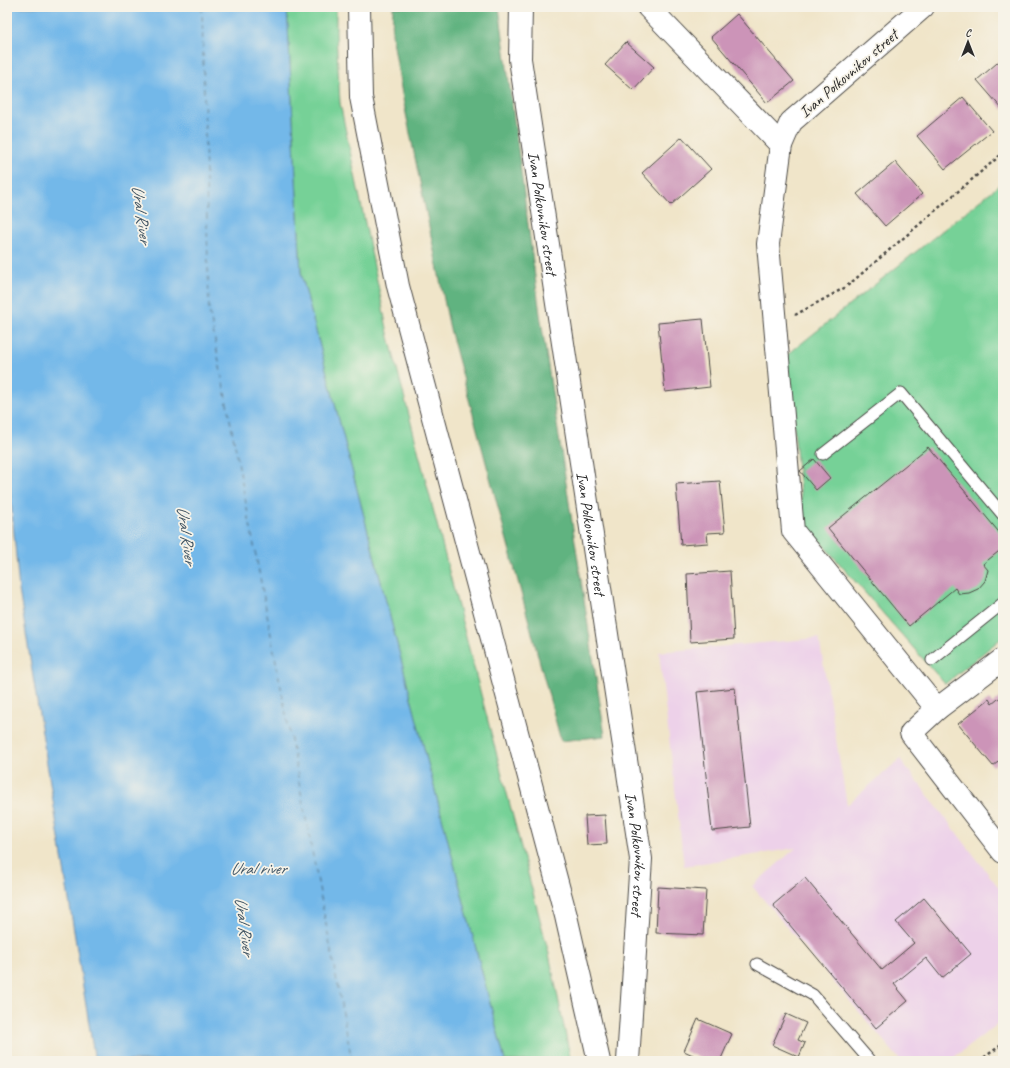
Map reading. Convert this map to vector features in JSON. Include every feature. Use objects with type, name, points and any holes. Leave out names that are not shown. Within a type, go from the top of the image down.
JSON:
[{"type":"street","points":[[359,7],[361,97],[398,286],[566,916],[599,1061]]},
{"type":"street","name":"Ivan Polkovnikov street","points":[[521,7],[520,59],[641,859],[628,1061]]},
{"type":"street","points":[[648,7],[781,145]]},
{"type":"street","name":"Ivan Polkovnikov street","points":[[923,7],[791,122],[781,145],[768,244],[793,532],[936,709]]},
{"type":"street","points":[[1003,658],[936,709],[911,733],[1003,852]]},
{"type":"lane","points":[[823,454],[901,393],[1003,515]]},
{"type":"lane","points":[[932,660],[1003,603]]},
{"type":"lane","points":[[757,964],[813,995],[870,1061]]},
{"type":"path","points":[[775,326],[846,287],[1003,153]]},
{"type":"path","points":[[979,1061],[1003,1044]]},
{"type":"shaded area","points":[[819,638],[847,805],[900,759],[1003,893],[1003,1020],[949,1061],[901,1061],[752,886],[796,848],[684,866],[659,652]]},
{"type":"green space","points":[[287,7],[336,7],[340,103],[388,333],[549,954],[571,1061],[505,1061],[301,273]]},
{"type":"green space","points":[[393,7],[499,7],[540,314],[605,736],[561,741],[450,329],[402,94],[392,34]]},
{"type":"green space","points":[[1003,182],[1003,637],[945,684],[803,522],[787,355]]},
{"type":"water","name":"Ural river","points":[[7,7],[287,7],[301,273],[505,1061],[93,1061],[94,1055],[19,590],[7,455]]},
{"type":"building","points":[[737,14],[794,81],[767,103],[711,37]]},
{"type":"building","points":[[626,42],[654,67],[633,90],[605,65]]},
{"type":"building","points":[[1003,58],[1003,110],[977,80]]},
{"type":"building","points":[[963,97],[992,131],[945,169],[917,136]]},
{"type":"building","points":[[682,137],[711,169],[671,205],[642,173]]},
{"type":"building","points":[[895,162],[922,194],[885,226],[857,194]]},
{"type":"building","points":[[703,319],[710,387],[665,392],[658,323]]},
{"type":"building","points":[[928,447],[1003,537],[1003,548],[983,564],[988,570],[985,581],[978,589],[969,593],[959,594],[955,588],[909,626],[828,528]]},
{"type":"building","points":[[814,459],[830,478],[816,490],[800,471]]},
{"type":"building","points":[[720,481],[725,532],[707,533],[708,543],[681,545],[676,484]]},
{"type":"building","points":[[730,571],[734,639],[690,642],[687,574]]},
{"type":"building","points":[[735,688],[750,827],[712,831],[697,692]]},
{"type":"building","points":[[1003,695],[1003,758],[993,766],[958,724],[989,699],[992,704]]},
{"type":"building","points":[[605,815],[607,844],[587,845],[585,816]]},
{"type":"building","points":[[805,878],[882,970],[914,943],[896,922],[924,898],[971,954],[942,978],[926,958],[894,984],[908,1001],[876,1028],[773,905]]},
{"type":"building","points":[[658,887],[706,890],[703,935],[656,933]]},
{"type":"building","points":[[786,1014],[806,1023],[798,1040],[805,1043],[799,1057],[772,1045]]},
{"type":"building","points":[[698,1019],[732,1034],[720,1061],[706,1061],[684,1051]]},
{"type":"ferry route","points":[[202,7],[209,309],[352,1061]]},
{"type":"water label","name":"Ural River","points":[[142,214]]},
{"type":"water label","name":"Ural River","points":[[187,535]]},
{"type":"water label","name":"Ural River","points":[[245,926]]}]
